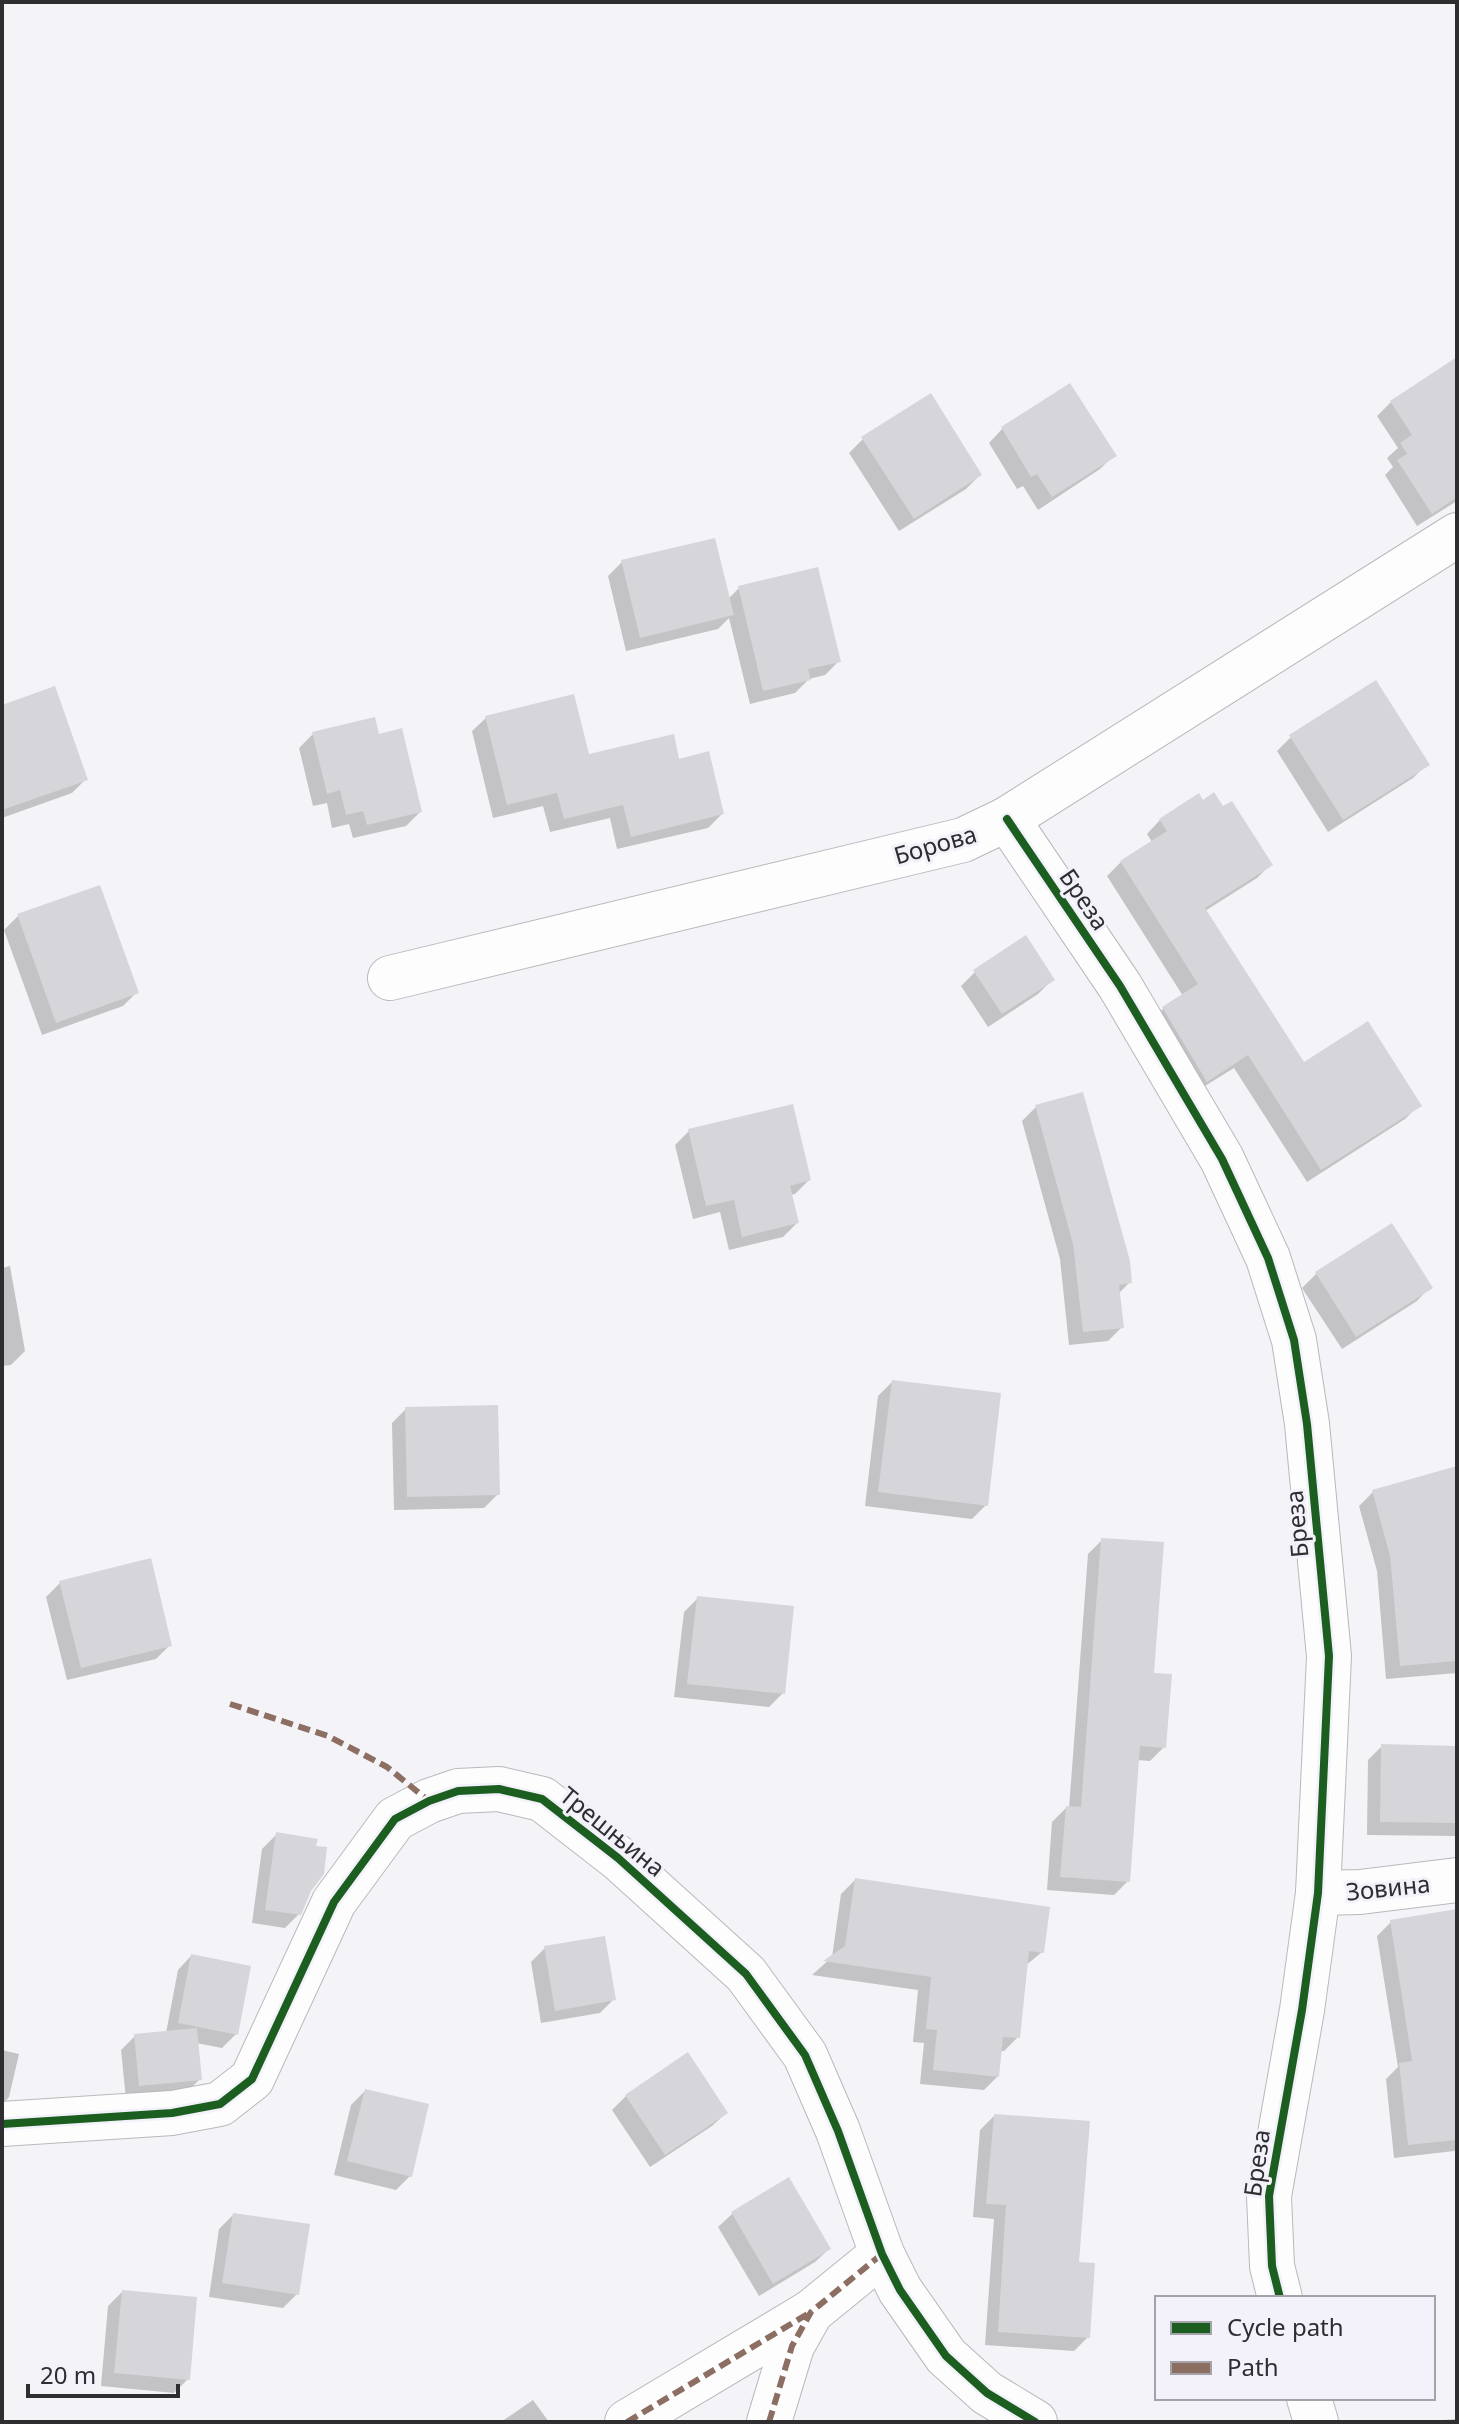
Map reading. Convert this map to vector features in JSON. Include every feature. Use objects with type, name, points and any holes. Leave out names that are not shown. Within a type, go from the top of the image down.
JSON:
[{"type":"street","name":"Борова","points":[[390,978],[963,840],[1007,819],[1457,535]]},
{"type":"street","name":"Бреза","points":[[1007,819],[1120,986],[1222,1159],[1268,1258],[1294,1340],[1307,1424],[1329,1656],[1318,1893],[1302,2010],[1269,2196],[1272,2266],[1280,2296]]},
{"type":"street","name":"Трешњина","points":[[2,2124],[172,2113],[220,2104],[252,2079],[334,1902],[395,1819],[429,1801],[458,1791],[499,1789],[542,1799],[618,1858],[746,1974],[805,2055],[838,2131],[882,2254],[900,2290],[946,2356],[987,2393],[1035,2422]]},
{"type":"street","name":"Зовина","points":[[1318,1893],[1360,1892],[1457,1880]]},
{"type":"street","points":[[627,2422],[811,2312],[882,2254]]},
{"type":"street","points":[[769,2422],[792,2346],[811,2312]]},
{"type":"street","points":[[1310,2400],[1316,2422]]},
{"type":"building","points":[[1457,357],[1457,497],[1432,514],[1397,460],[1407,454],[1400,443],[1412,435],[1390,401]]},
{"type":"building","points":[[1070,383],[1117,456],[1052,497],[1037,474],[1031,477],[1001,427]]},
{"type":"building","points":[[931,393],[982,475],[914,519],[861,437]]},
{"type":"building","points":[[715,538],[734,615],[640,638],[621,560]]},
{"type":"building","points":[[818,567],[841,662],[808,669],[811,680],[763,691],[738,586]]},
{"type":"building","points":[[1376,680],[1430,765],[1343,820],[1289,735]]},
{"type":"building","points":[[55,686],[88,780],[2,810],[2,705]]},
{"type":"building","points":[[574,694],[589,754],[674,734],[679,759],[709,751],[724,814],[631,837],[623,805],[564,819],[557,793],[507,805],[485,716]]},
{"type":"building","points":[[375,717],[379,734],[402,728],[422,812],[367,825],[363,811],[346,815],[340,790],[327,794],[312,732]]},
{"type":"building","points":[[1214,792],[1223,806],[1232,801],[1273,865],[1205,908],[1304,1062],[1368,1021],[1422,1106],[1321,1170],[1248,1055],[1207,1082],[1162,1007],[1198,984],[1120,861],[1167,831],[1159,819],[1199,793],[1203,800]]},
{"type":"building","points":[[100,885],[139,993],[56,1023],[17,914]]},
{"type":"building","points":[[1026,935],[1055,980],[1002,1014],[973,970]]},
{"type":"building","points":[[1083,1092],[1130,1261],[1132,1283],[1119,1285],[1124,1328],[1083,1332],[1073,1244],[1035,1105]]},
{"type":"building","points":[[793,1104],[811,1180],[790,1186],[799,1223],[742,1237],[734,1200],[706,1206],[688,1129]]},
{"type":"building","points":[[1392,1223],[1433,1288],[1356,1337],[1315,1272]]},
{"type":"building","points":[[892,1380],[1001,1393],[988,1506],[878,1492]]},
{"type":"building","points":[[498,1405],[500,1495],[407,1497],[405,1407]]},
{"type":"building","points":[[1457,1466],[1457,1661],[1400,1666],[1390,1556],[1372,1490]]},
{"type":"building","points":[[1101,1538],[1164,1542],[1154,1673],[1172,1674],[1166,1748],[1140,1746],[1130,1882],[1060,1877],[1066,1806],[1081,1807]]},
{"type":"building","points":[[151,1558],[172,1646],[81,1668],[59,1581]]},
{"type":"building","points":[[697,1596],[794,1606],[785,1694],[687,1684]]},
{"type":"building","points":[[1381,1744],[1457,1746],[1457,1823],[1380,1822]]},
{"type":"building","points":[[276,1832],[318,1839],[316,1846],[327,1847],[324,1874],[311,1891],[301,1915],[265,1910]]},
{"type":"building","points":[[855,1878],[1050,1907],[1044,1953],[1029,1951],[1020,2038],[1003,2037],[999,2077],[933,2070],[937,2030],[926,2029],[931,1977],[823,1961],[845,1946]]},
{"type":"building","points":[[1457,1909],[1457,2140],[1408,2145],[1399,2063],[1412,2061],[1390,1920]]},
{"type":"building","points":[[605,1936],[616,2000],[555,2011],[544,1946]]},
{"type":"building","points":[[191,1954],[251,1966],[238,2035],[178,2023]]},
{"type":"building","points":[[197,2028],[202,2080],[139,2086],[134,2034]]},
{"type":"building","points":[[688,2052],[728,2113],[665,2155],[625,2095]]},
{"type":"building","points":[[365,2089],[429,2104],[412,2177],[347,2161]]},
{"type":"building","points":[[994,2114],[1090,2121],[1079,2262],[1095,2263],[1090,2338],[998,2332],[1006,2205],[986,2204]]},
{"type":"building","points":[[789,2177],[831,2249],[773,2284],[731,2212]]},
{"type":"building","points":[[233,2213],[310,2224],[299,2295],[222,2283]]},
{"type":"building","points":[[122,2290],[197,2297],[190,2380],[114,2373]]},
{"type":"marked path","points":[[230,1704],[328,1736],[387,1767],[429,1801]]},
{"type":"marked path","points":[[769,2422],[792,2346],[811,2312],[882,2254]]},
{"type":"marked path","points":[[627,2422],[811,2312]]},
{"type":"cycle path","points":[[1007,819],[1120,986],[1222,1159],[1268,1258],[1294,1340],[1307,1424],[1329,1656],[1318,1893],[1302,2010],[1269,2196],[1272,2266],[1280,2296]]},
{"type":"cycle path","points":[[2,2124],[172,2113],[220,2104],[252,2079],[334,1902],[395,1819],[429,1801],[458,1791],[499,1789],[542,1799],[618,1858],[746,1974],[805,2055],[838,2131],[882,2254],[900,2290],[946,2356],[987,2393],[1035,2422]]}]
